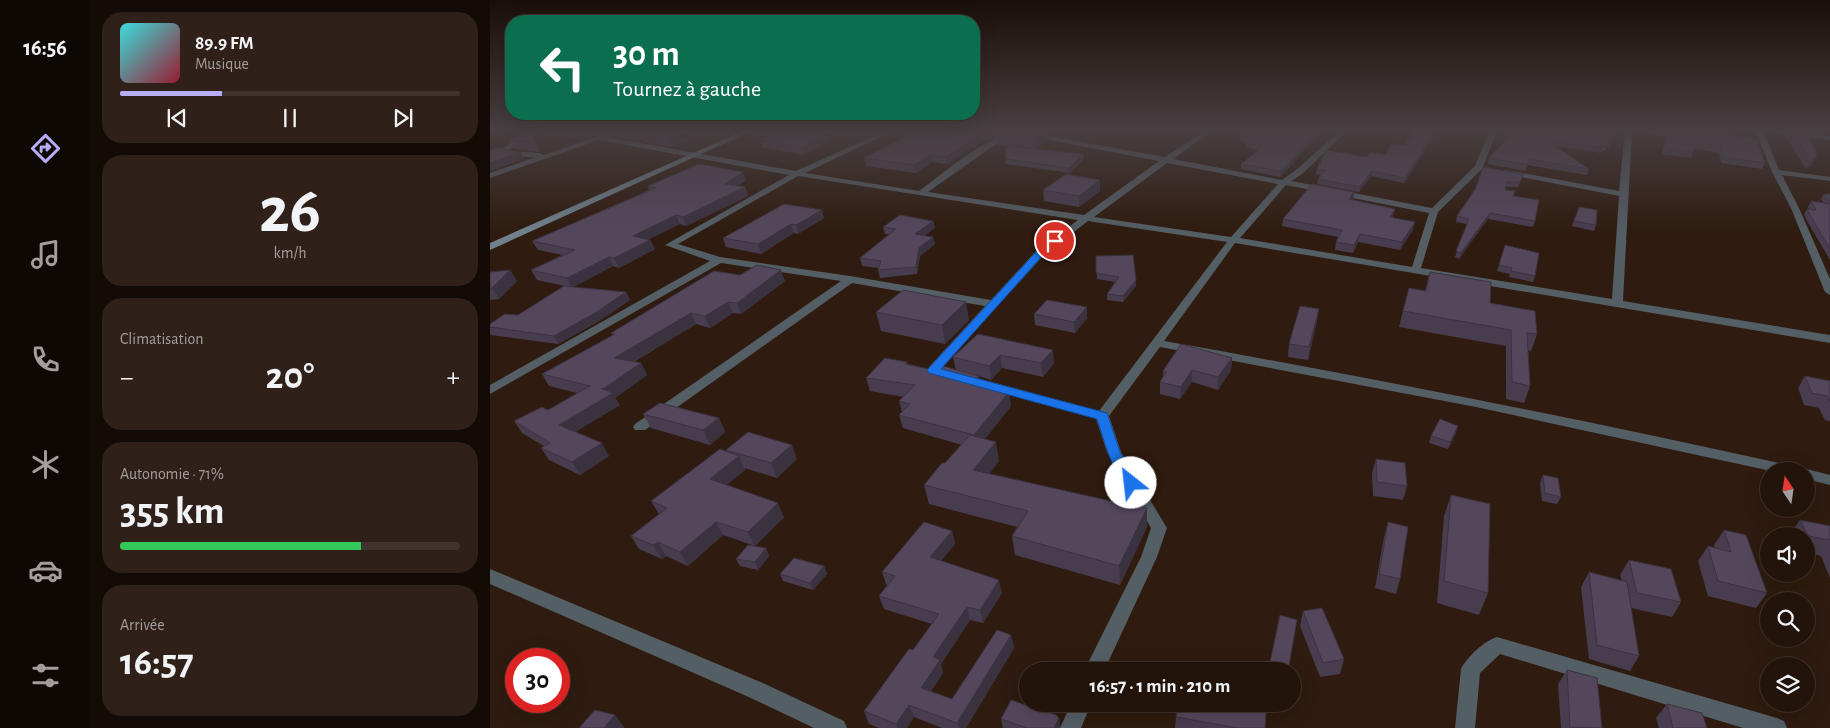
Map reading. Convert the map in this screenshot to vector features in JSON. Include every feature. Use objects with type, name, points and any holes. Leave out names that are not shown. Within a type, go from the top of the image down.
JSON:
[{"type":"street","points":[[490,176],[525,164]]},
{"type":"street","points":[[490,246],[672,164]]},
{"type":"street","points":[[745,164],[796,174],[1416,269],[1830,339]]},
{"type":"street","points":[[818,164],[796,174],[670,245],[719,260],[850,279],[992,304]]},
{"type":"street","points":[[921,193],[962,164]]},
{"type":"street","points":[[1102,416],[933,370],[1040,253],[1161,164]]},
{"type":"street","points":[[1193,164],[1434,211]]},
{"type":"street","points":[[1102,416],[1233,240],[1284,182],[1308,164]]},
{"type":"street","points":[[1416,269],[1434,211],[1480,164]]},
{"type":"street","points":[[1617,303],[1625,164]]},
{"type":"street","points":[[1773,164],[1795,208],[1830,292]]},
{"type":"street","points":[[1479,167],[1488,169]]},
{"type":"street","points":[[1499,171],[1622,194]]},
{"type":"street","points":[[1776,172],[1830,179]]},
{"type":"street","points":[[1816,258],[1830,260]]},
{"type":"street","points":[[490,390],[719,260]]},
{"type":"street","points":[[640,427],[850,279]]},
{"type":"street","points":[[1157,343],[1330,374],[1680,445],[1760,463]]},
{"type":"street","points":[[1098,662],[1149,557],[1159,528],[1114,452],[1102,416]]},
{"type":"street","points":[[1815,476],[1830,480]]},
{"type":"street","points":[[490,576],[758,691],[837,728]]},
{"type":"street","points":[[1464,728],[1471,669],[1496,645],[1777,728]]},
{"type":"street","points":[[1070,728],[1077,712]]},
{"type":"building","points":[[699,164],[743,172],[725,184],[745,187],[683,217],[676,215],[633,236],[650,240],[614,258],[609,257],[567,278],[531,270],[575,250],[532,241],[656,188],[648,186]]},
{"type":"building","points":[[1040,164],[1073,164],[1069,168]]},
{"type":"building","points":[[1241,164],[1288,164],[1281,171]]},
{"type":"building","points":[[1319,164],[1414,164],[1405,178],[1372,171],[1360,187],[1318,179],[1325,170],[1317,169]]},
{"type":"building","points":[[1559,164],[1581,164],[1589,169]]},
{"type":"building","points":[[1483,167],[1523,174],[1520,182],[1506,182],[1505,190],[1515,191],[1513,196],[1539,200],[1535,221],[1490,213],[1461,253],[1456,251],[1469,219],[1457,216],[1476,188]]},
{"type":"building","points":[[1066,174],[1100,180],[1079,196],[1043,190]]},
{"type":"building","points":[[1312,184],[1354,192],[1349,199],[1395,209],[1390,217],[1415,222],[1402,242],[1360,234],[1354,245],[1336,242],[1342,230],[1283,219]]},
{"type":"building","points":[[1824,194],[1830,194],[1830,202]]},
{"type":"building","points":[[1811,201],[1830,204],[1830,249],[1807,209],[1816,210]]},
{"type":"building","points":[[784,204],[822,210],[796,225],[791,224],[758,244],[723,238]]},
{"type":"building","points":[[1579,207],[1597,210],[1596,225],[1574,221]]},
{"type":"building","points":[[900,215],[933,221],[915,234],[933,237],[919,248],[916,267],[878,270],[881,261],[860,258],[896,229],[883,227]]},
{"type":"building","points":[[1505,245],[1539,253],[1535,276],[1511,271],[1512,268],[1499,265]]},
{"type":"building","points":[[1133,255],[1136,280],[1123,296],[1107,294],[1119,277],[1096,273],[1096,256]]},
{"type":"building","points":[[757,265],[781,270],[737,303],[728,302],[705,316],[691,313],[614,358],[641,363],[603,389],[613,393],[559,425],[602,443],[572,462],[541,448],[550,443],[514,421],[542,407],[548,410],[590,386],[542,374],[615,334],[611,333],[714,271],[740,275]]},
{"type":"building","points":[[510,270],[492,288],[490,288],[490,272]]},
{"type":"building","points":[[1430,272],[1491,282],[1490,303],[1535,311],[1537,334],[1527,333],[1530,386],[1512,382],[1511,330],[1403,311],[1409,288],[1426,291]]},
{"type":"building","points":[[564,286],[626,292],[595,313],[554,336],[490,327],[490,324],[505,314],[518,315]]},
{"type":"building","points":[[903,290],[966,302],[942,325],[876,312]]},
{"type":"building","points":[[1047,300],[1087,307],[1074,322],[1034,314]]},
{"type":"building","points":[[1300,306],[1319,309],[1309,347],[1289,344]]},
{"type":"building","points":[[978,334],[1053,350],[1041,363],[1000,355],[989,366],[953,357]]},
{"type":"building","points":[[1181,344],[1232,358],[1218,377],[1192,370],[1181,387],[1160,382],[1166,372],[1163,371]]},
{"type":"building","points":[[885,358],[938,371],[943,366],[979,376],[971,384],[1009,392],[974,435],[899,415],[910,404],[899,401],[915,385],[866,378]]},
{"type":"building","points":[[1805,376],[1830,381],[1830,401],[1827,396],[1812,393]]},
{"type":"building","points":[[660,403],[719,418],[703,430],[643,414]]},
{"type":"building","points":[[1440,419],[1458,426],[1450,442],[1431,436]]},
{"type":"building","points":[[748,432],[792,445],[771,463],[726,450]]},
{"type":"building","points":[[970,435],[996,442],[973,470],[1147,508],[1119,566],[1012,536],[1028,511],[924,485],[942,463],[945,463]]},
{"type":"building","points":[[720,449],[739,456],[710,479],[778,503],[748,532],[716,522],[680,552],[658,542],[653,545],[631,536],[667,508],[651,501]]},
{"type":"building","points":[[1376,459],[1405,463],[1407,486],[1377,482]]},
{"type":"building","points":[[1543,475],[1558,478],[1561,497],[1545,493]]},
{"type":"building","points":[[1451,495],[1490,504],[1488,593],[1444,581]]},
{"type":"building","points":[[1800,520],[1830,526],[1830,540],[1815,537],[1815,527],[1804,527]]},
{"type":"building","points":[[924,522],[952,531],[930,557],[999,580],[980,610],[967,607],[933,657],[940,660],[921,688],[952,699],[997,630],[1011,635],[957,723],[909,705],[896,724],[864,711],[909,649],[913,650],[939,614],[879,596],[895,576],[882,572]]},
{"type":"building","points":[[1388,522],[1408,527],[1400,579],[1379,574]]},
{"type":"building","points":[[1724,530],[1746,535],[1760,574],[1760,582],[1763,582],[1767,592],[1718,581],[1708,546],[1731,552]]},
{"type":"building","points":[[748,545],[766,548],[755,562],[736,559]]},
{"type":"building","points":[[794,558],[824,566],[810,583],[780,574]]},
{"type":"building","points":[[1629,560],[1671,569],[1681,602],[1637,593]]},
{"type":"building","points":[[1589,572],[1627,582],[1639,656],[1597,645]]},
{"type":"building","points":[[1322,608],[1344,659],[1323,663],[1303,611]]},
{"type":"building","points":[[1280,615],[1297,620],[1290,662],[1270,662]]},
{"type":"building","points":[[1567,670],[1597,678],[1602,728],[1570,727]]},
{"type":"building","points":[[1011,700],[1019,703],[1019,712],[1047,712],[1059,718],[1054,728],[1027,728],[1001,719]]},
{"type":"building","points":[[1667,704],[1702,713],[1707,728],[1673,728]]},
{"type":"building","points":[[595,710],[615,715],[604,728],[579,728]]},
{"type":"building","points":[[1177,712],[1266,712],[1265,728],[1237,728],[1176,717]]},
{"type":"route","points":[[1055,241],[1040,253],[933,370],[1102,416],[1114,452],[1131,483]]}]
